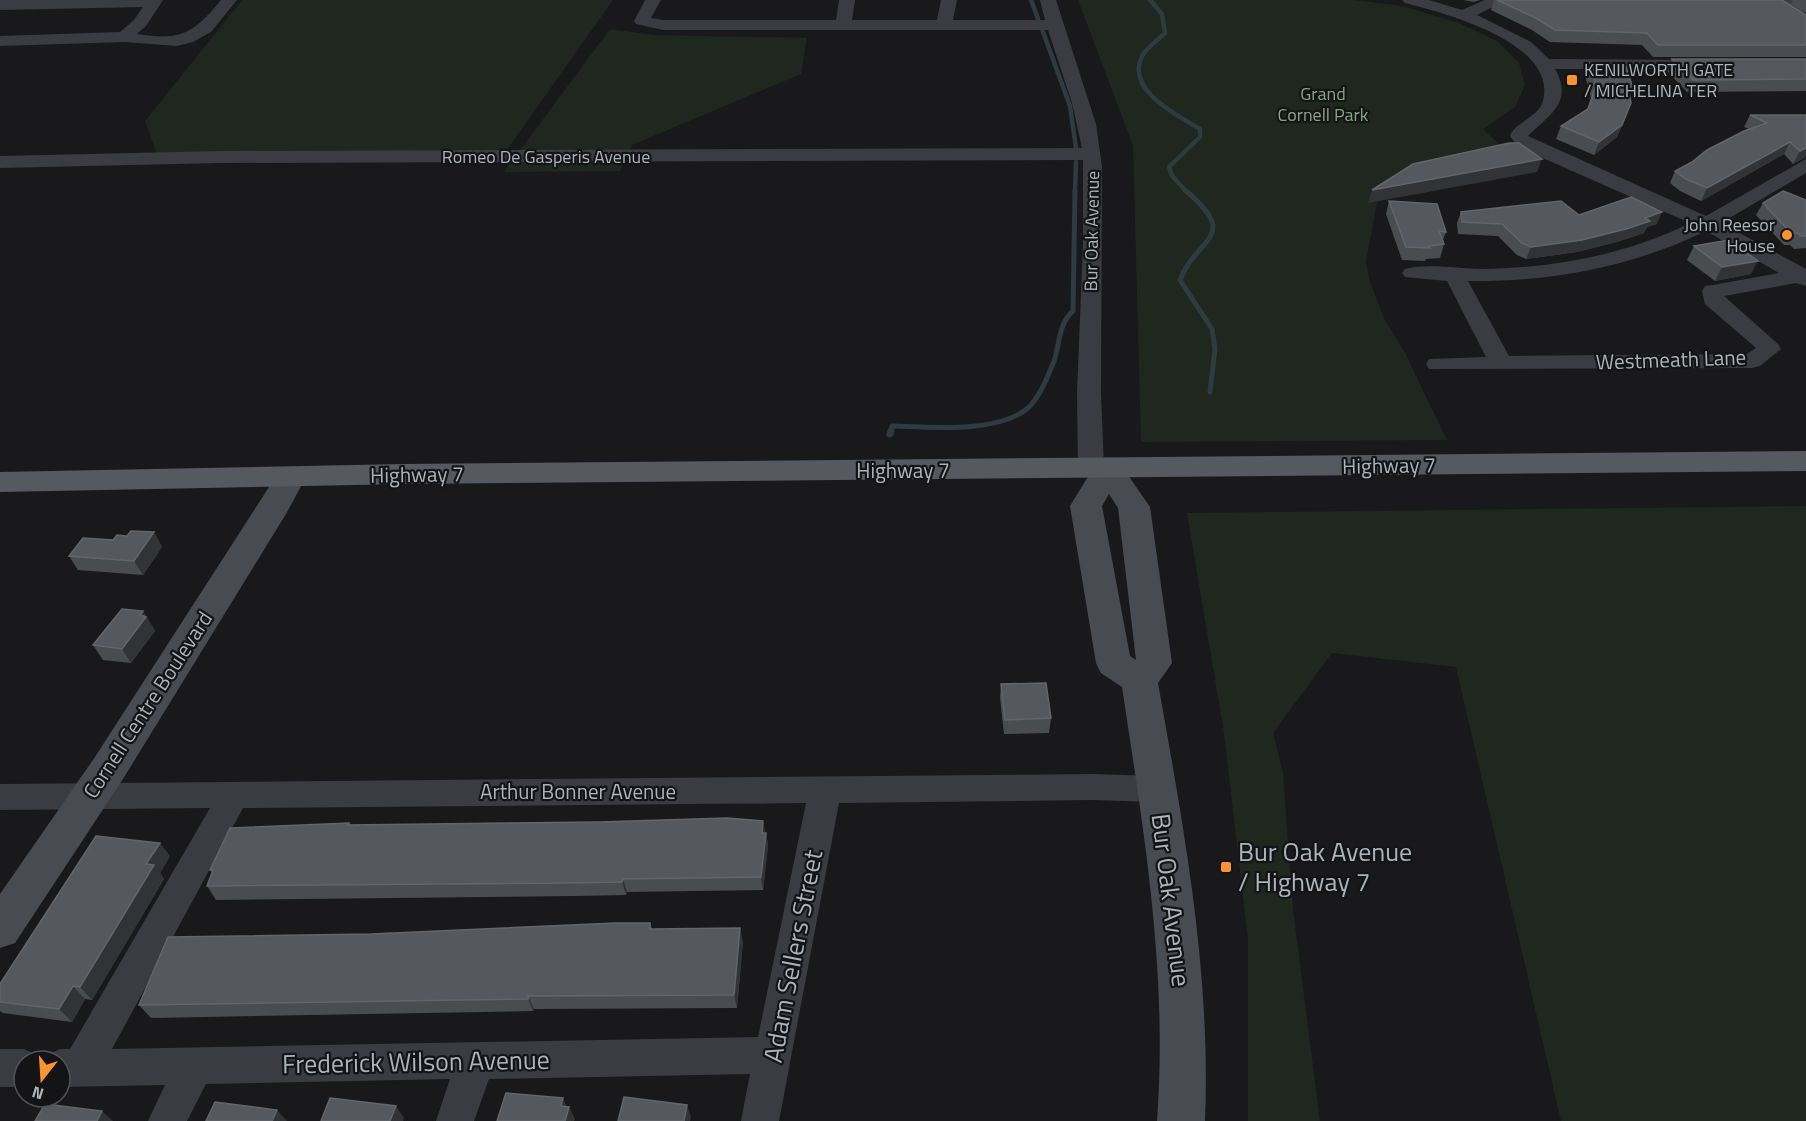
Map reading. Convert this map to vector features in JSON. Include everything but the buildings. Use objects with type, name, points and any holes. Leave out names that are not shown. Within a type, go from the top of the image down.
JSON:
[{"type":"main road","name":"Highway 7","points":[[0,482],[1806,461]]},
{"type":"street","points":[[0,42],[124,38],[180,40],[195,36],[205,30],[229,0]]},
{"type":"street","points":[[653,0],[642,21],[663,26],[1053,25]]},
{"type":"street","points":[[843,25],[847,0]]},
{"type":"street","points":[[944,24],[949,0]]},
{"type":"street","name":"Bur Oak Avenue","points":[[1048,0],[1053,25],[1082,106],[1091,154],[1093,177],[1087,409],[1100,469]]},
{"type":"street","points":[[1410,0],[1464,15],[1516,40],[1545,64],[1552,83],[1551,102],[1541,116],[1520,133],[1521,140],[1536,150],[1706,223],[1804,279]]},
{"type":"street","points":[[1464,15],[1498,0]]},
{"type":"street","points":[[1770,0],[1801,19]]},
{"type":"street","points":[[1789,0],[1801,19]]},
{"type":"street","points":[[124,38],[140,23],[155,1]]},
{"type":"street","points":[[0,5],[155,1]]},
{"type":"street","points":[[1545,64],[1727,64]]},
{"type":"street","name":"Romeo De Gasperis Avenue","points":[[0,162],[220,157],[1091,154]]},
{"type":"street","points":[[1412,273],[1455,276],[1536,273],[1629,256],[1706,223],[1806,165]]},
{"type":"street","points":[[1455,276],[1501,363]]},
{"type":"street","name":"Westmeath Lane","points":[[1437,364],[1752,361],[1770,349],[1713,299],[1713,291],[1804,279]]},
{"type":"street","points":[[1100,469],[1134,507],[1154,663],[1139,680],[1114,663],[1086,506],[1100,469]]},
{"type":"street","name":"Cornell Centre Boulevard","points":[[0,929],[90,797],[264,524],[291,477]]},
{"type":"street","name":"Bur Oak Avenue","points":[[1139,680],[1176,914],[1184,988],[1185,1085],[1181,1121]]},
{"type":"street","name":"Arthur Bonner Avenue","points":[[0,797],[1092,787],[1156,789]]},
{"type":"street","name":"Adam Sellers Street","points":[[760,1121],[825,790]]},
{"type":"street","points":[[72,1065],[234,795]]},
{"type":"street","name":"Frederick Wilson Avenue","points":[[72,1067],[773,1055]]},
{"type":"street","points":[[455,1121],[476,1060]]},
{"type":"street","points":[[167,1121],[195,1066]]},
{"type":"green space","points":[[242,0],[613,0],[499,161],[160,162],[145,121]]},
{"type":"green space","name":"Grand Cornell Park","points":[[1078,0],[1354,0],[1403,6],[1459,23],[1497,41],[1519,63],[1525,85],[1515,107],[1483,129],[1510,154],[1379,192],[1366,262],[1370,282],[1384,318],[1405,353],[1447,440],[1141,442],[1133,146]]},
{"type":"green space","points":[[610,29],[654,35],[807,38],[801,74],[632,145],[620,171],[504,172]]},
{"type":"green space","points":[[1806,506],[1806,1121],[1561,1121],[1456,667],[1332,653],[1273,733],[1283,773],[1293,909],[1320,1121],[1248,1121],[1248,940],[1224,733],[1187,513]]},
{"type":"waterway","points":[[1031,0],[1038,19]]},
{"type":"waterway","points":[[1150,0],[1162,14],[1165,33],[1142,56],[1139,68],[1141,80],[1156,100],[1200,129],[1200,137],[1169,167],[1172,176],[1186,191]]},
{"type":"waterway","points":[[1042,29],[1070,106],[1076,148]]},
{"type":"waterway","points":[[1075,192],[1076,162]]},
{"type":"waterway","points":[[890,433],[892,426],[984,425],[1018,415],[1034,401],[1054,361],[1065,322],[1073,311],[1075,190]]},
{"type":"waterway","points":[[1186,191],[1211,218],[1213,228],[1210,236],[1187,265],[1180,280],[1212,329],[1215,349],[1210,392]]},
{"type":"place","name":"KENILWORTH GATE / MICHELINA TER","points":[[1572,80]]},
{"type":"place","name":"John Reesor House","points":[[1787,235]]},
{"type":"place","name":"Bur Oak Avenue / Highway 7","points":[[1226,867]]}]
